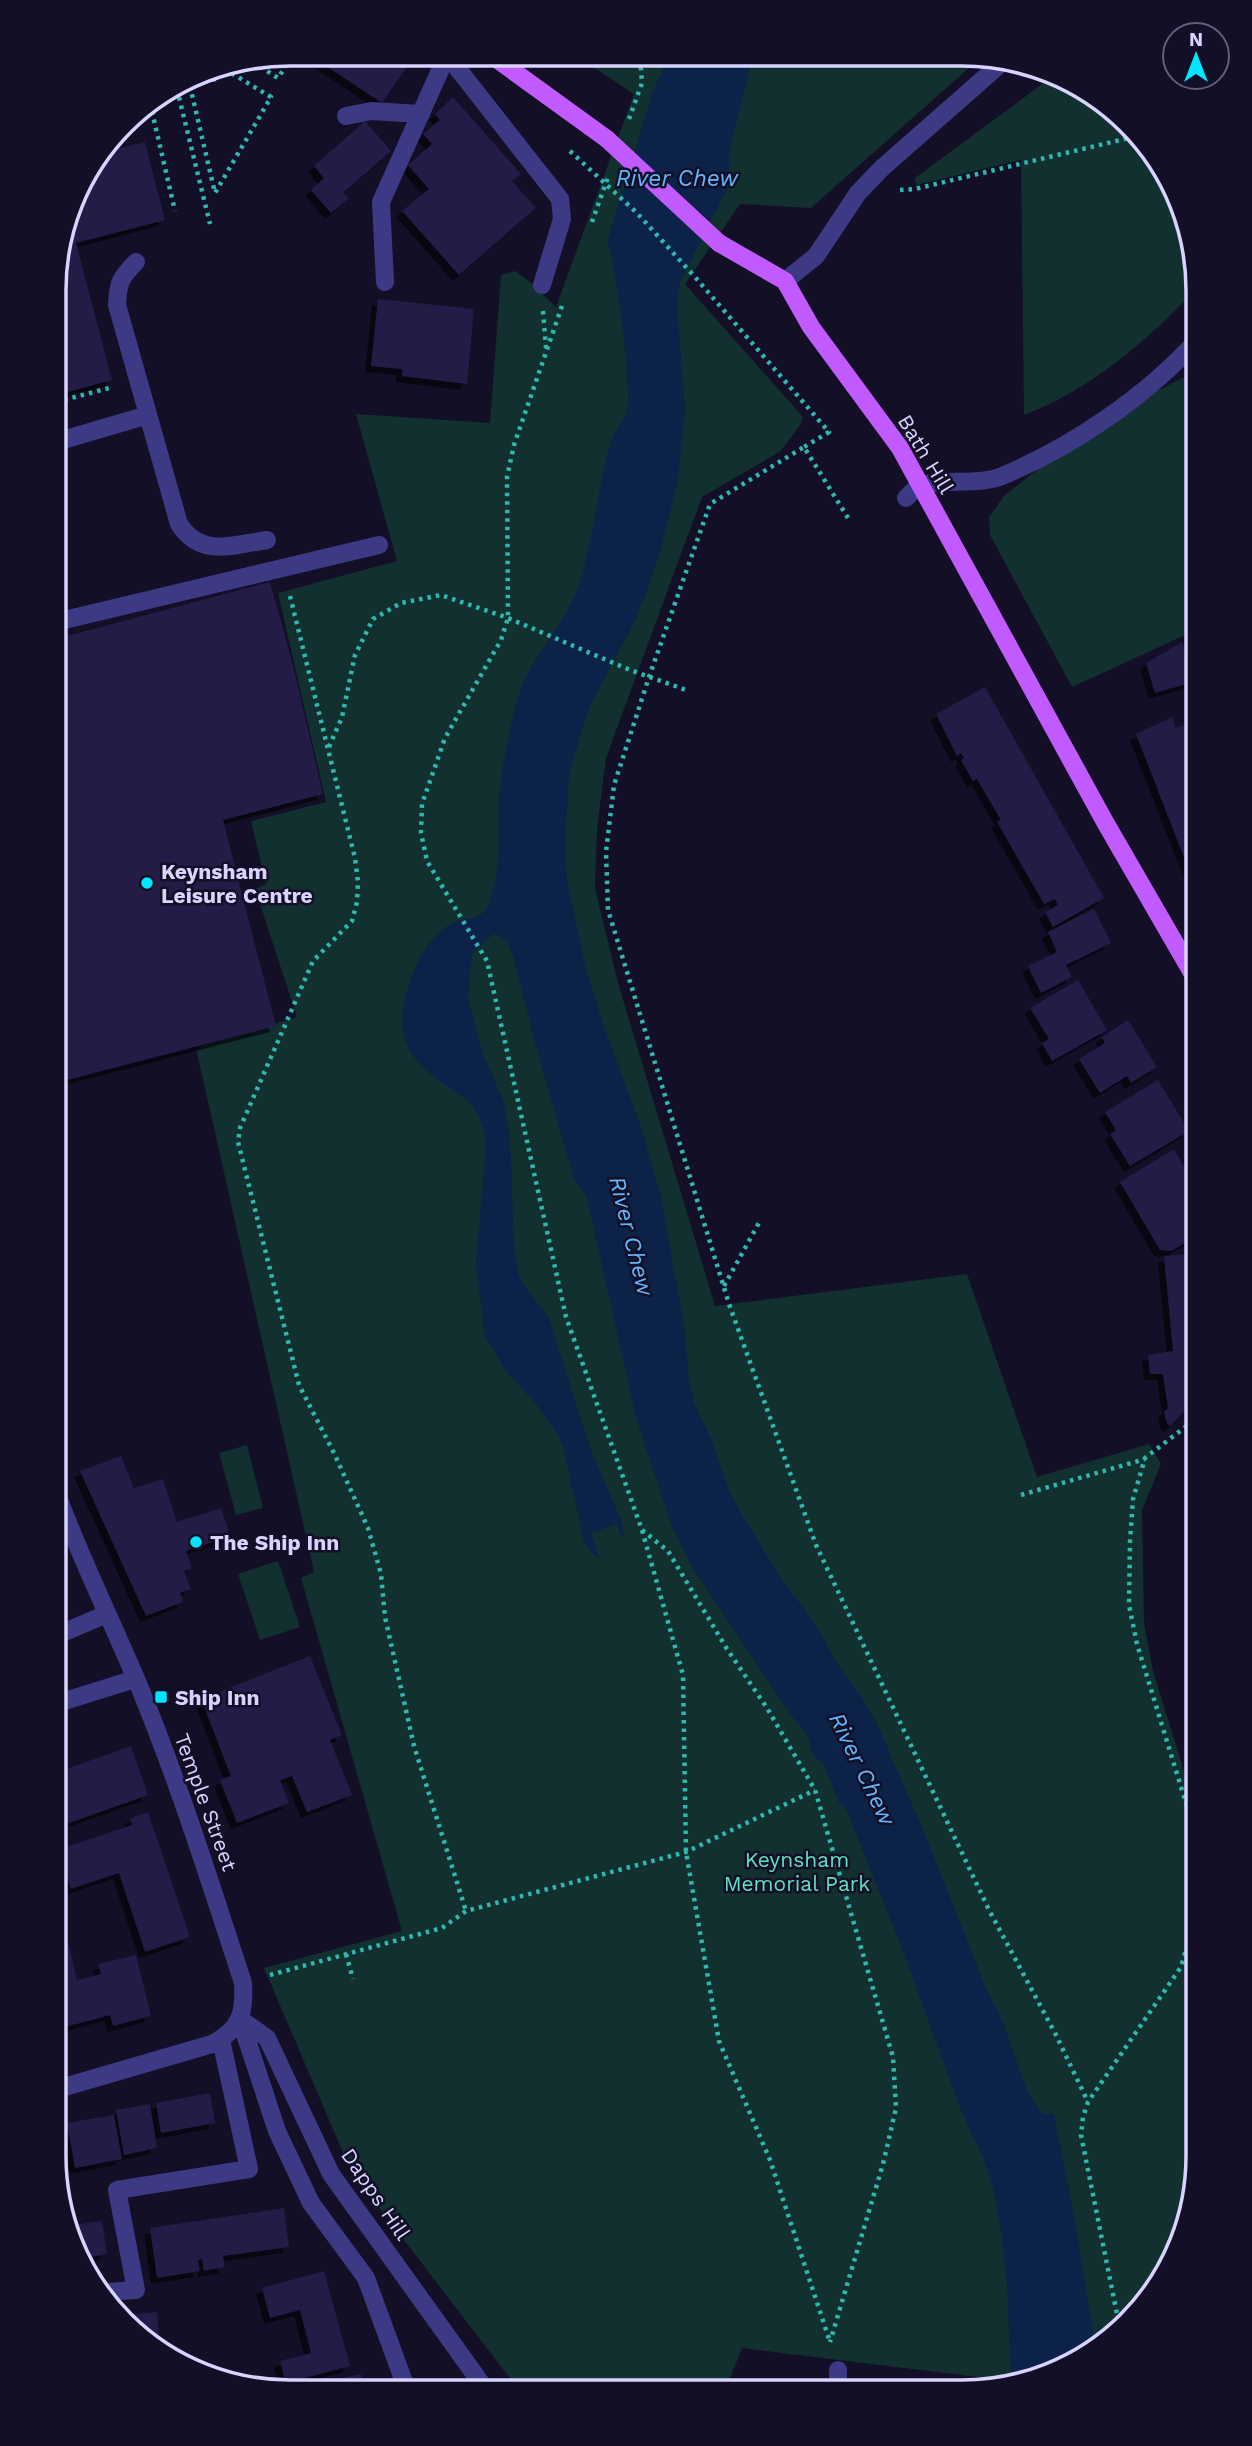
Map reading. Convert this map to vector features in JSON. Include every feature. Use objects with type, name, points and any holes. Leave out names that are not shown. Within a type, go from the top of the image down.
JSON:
[{"type":"main road","points":[[506,66],[607,139],[719,243],[785,281]]},
{"type":"main road","name":"Bath Hill","points":[[785,281],[811,327],[900,448],[1105,822],[1186,962]]},
{"type":"street","points":[[385,282],[381,202],[442,66]]},
{"type":"street","points":[[458,66],[560,199],[562,219],[542,285]]},
{"type":"street","points":[[785,281],[816,256],[858,193],[994,70]]},
{"type":"street","points":[[346,116],[370,111],[421,114]]},
{"type":"street","points":[[136,262],[121,276],[117,289],[117,305],[179,524],[186,534],[199,544],[216,548],[267,540]]},
{"type":"street","points":[[906,498],[920,485],[998,477],[1059,449],[1136,395],[1186,352]]},
{"type":"street","points":[[67,439],[148,415]]},
{"type":"street","points":[[67,619],[379,545]]},
{"type":"street","name":"Temple Street","points":[[66,1520],[135,1679],[192,1824],[243,1983],[244,2003],[240,2019]]},
{"type":"street","points":[[66,1631],[107,1614]]},
{"type":"street","points":[[66,1700],[135,1679]]},
{"type":"street","points":[[66,2087],[212,2045],[227,2037],[240,2019]]},
{"type":"street","points":[[240,2019],[277,2131],[312,2203],[366,2278],[403,2380]]},
{"type":"street","name":"Dapps Hill","points":[[240,2019],[267,2038],[331,2174],[479,2380]]},
{"type":"street","points":[[113,2292],[136,2290],[117,2190],[250,2169],[220,2040]]},
{"type":"street","points":[[838,2370],[838,2380]]},
{"type":"path","points":[[262,68],[278,78],[286,66]]},
{"type":"path","points":[[628,121],[642,83],[641,66]]},
{"type":"path","points":[[191,90],[215,193],[271,97],[233,74]]},
{"type":"path","points":[[176,97],[209,225]]},
{"type":"path","points":[[153,114],[175,211]]},
{"type":"path","points":[[858,193],[915,189],[1126,139]]},
{"type":"path","points":[[592,224],[610,173]]},
{"type":"path","points":[[637,214],[829,432],[710,504],[614,785],[606,852],[608,910],[723,1286],[817,1545],[989,1909],[1055,2033],[1088,2102]]},
{"type":"path","points":[[542,285],[546,352]]},
{"type":"path","points":[[564,301],[514,445],[507,477],[508,618],[501,640],[445,738],[422,804],[421,833],[427,861],[483,952],[566,1317],[642,1530],[683,1675],[686,1852],[719,2041],[770,2161],[838,2370]]},
{"type":"path","points":[[67,399],[117,386]]},
{"type":"path","points":[[804,447],[848,519]]},
{"type":"path","points":[[289,591],[355,858],[357,902],[352,921],[313,961],[240,1128],[238,1142],[299,1385],[369,1528],[381,1574],[385,1618],[414,1746],[466,1912]]},
{"type":"path","points":[[328,748],[342,717],[355,655],[373,619],[401,603],[441,595],[508,618],[630,670],[689,691]]},
{"type":"path","points":[[723,1286],[760,1220]]},
{"type":"path","points":[[1021,1495],[1145,1458],[1185,1427]]},
{"type":"path","points":[[1145,1458],[1133,1499],[1129,1541],[1129,1605],[1137,1644],[1185,1801]]},
{"type":"path","points":[[642,1530],[668,1551],[815,1790],[893,2057],[896,2108],[883,2164],[830,2343]]},
{"type":"path","points":[[295,1968],[442,1928],[466,1912],[686,1852],[815,1790]]},
{"type":"path","points":[[1117,2317],[1081,2135],[1083,2117],[1088,2102],[1181,1967],[1185,1953]]},
{"type":"path","points":[[346,1954],[353,1979]]},
{"type":"green space","name":"Keynsham Memorial Park","points":[[591,66],[970,67],[811,208],[740,204],[685,284],[803,417],[781,451],[702,497],[606,758],[597,829],[595,888],[618,983],[715,1306],[967,1274],[1037,1477],[1149,1444],[1161,1464],[1142,1510],[1144,1623],[1153,1671],[1185,1775],[1185,2170],[1181,2199],[1174,2228],[1162,2255],[1148,2280],[1120,2314],[1086,2342],[1061,2356],[1034,2368],[991,2378],[742,2348],[729,2380],[511,2380],[351,2171],[264,1968],[402,1931],[301,1578],[314,1572],[196,1048],[297,1017],[255,889],[266,884],[251,821],[326,802],[278,593],[397,561],[356,414],[490,423],[501,275],[515,271],[556,307],[634,94]]},
{"type":"green space","points":[[1044,83],[1061,90],[1086,104],[1109,122],[1148,166],[1174,218],[1184,261],[1186,299],[1139,344],[1096,377],[1073,392],[1024,415],[1021,160],[916,185],[915,178]]},
{"type":"green space","points":[[1186,376],[1186,635],[1072,687],[990,535],[989,517],[1004,496],[1097,422]]},
{"type":"green space","points":[[247,1445],[263,1508],[236,1515],[219,1453]]},
{"type":"green space","points":[[278,1561],[300,1627],[260,1640],[238,1574]]},
{"type":"water","name":"River Chew","points":[[664,66],[751,66],[730,148],[728,187],[680,282],[677,304],[685,410],[678,480],[662,545],[647,590],[635,621],[592,702],[569,776],[565,843],[567,880],[586,969],[640,1124],[662,1201],[694,1403],[710,1436],[729,1490],[742,1515],[781,1578],[817,1627],[878,1726],[924,1832],[985,1986],[1002,2020],[1028,2093],[1043,2114],[1054,2114],[1094,2336],[1061,2356],[1034,2368],[1011,2374],[1002,2235],[993,2188],[982,2155],[960,2108],[900,1943],[845,1807],[839,1803],[824,1764],[814,1756],[808,1737],[691,1565],[672,1527],[636,1417],[587,1198],[574,1179],[514,958],[507,942],[499,935],[493,934],[472,954],[468,999],[483,1054],[503,1100],[510,1136],[514,1244],[518,1273],[523,1284],[549,1318],[590,1448],[622,1522],[622,1538],[617,1524],[591,1533],[599,1558],[590,1552],[584,1542],[564,1450],[558,1435],[536,1404],[506,1371],[485,1337],[476,1262],[486,1146],[481,1123],[469,1102],[420,1064],[407,1046],[402,1023],[405,998],[413,972],[426,948],[444,928],[455,922],[479,916],[489,903],[496,879],[502,773],[514,710],[527,676],[576,592],[587,557],[609,447],[627,410],[622,321],[607,243],[652,94]]},
{"type":"building","points":[[326,66],[407,66],[382,103]]},
{"type":"building","points":[[453,97],[521,174],[512,181],[536,208],[459,275],[402,211],[429,189],[408,165],[432,144],[423,134],[440,120],[435,114]]},
{"type":"building","points":[[365,121],[391,151],[343,193],[349,198],[331,213],[311,190],[324,178],[314,166]]},
{"type":"building","points":[[145,142],[165,220],[76,243],[112,380],[67,392],[67,276],[74,232],[90,191],[117,149]]},
{"type":"building","points":[[378,299],[474,309],[467,384],[402,376],[402,369],[371,366]]},
{"type":"building","name":"Keynsham Leisure Centre","points":[[270,582],[293,665],[323,794],[223,820],[276,1026],[67,1080],[67,636]]},
{"type":"building","points":[[1182,642],[1186,652],[1186,684],[1155,693],[1146,663]]},
{"type":"building","points":[[985,687],[1104,898],[1053,927],[1045,912],[1058,905],[1055,899],[1044,904],[997,822],[1001,820],[977,779],[973,781],[961,760],[964,758],[961,753],[957,756],[936,714]]},
{"type":"building","points":[[1172,717],[1176,728],[1186,724],[1186,862],[1136,734]]},
{"type":"building","points":[[1094,909],[1111,943],[1066,965],[1072,977],[1041,993],[1028,966],[1057,952],[1048,932]]},
{"type":"building","points":[[1078,980],[1107,1030],[1052,1061],[1042,1043],[1049,1039],[1030,1008]]},
{"type":"building","points":[[1128,1020],[1157,1067],[1131,1083],[1127,1076],[1100,1093],[1079,1059],[1105,1043],[1102,1037]]},
{"type":"building","points":[[1158,1080],[1186,1125],[1186,1133],[1130,1166],[1110,1134],[1116,1130],[1105,1112]]},
{"type":"building","points":[[1174,1149],[1186,1169],[1185,1243],[1171,1251],[1160,1250],[1120,1182]]},
{"type":"building","points":[[1185,1254],[1185,1410],[1170,1426],[1164,1412],[1168,1408],[1163,1374],[1150,1374],[1148,1355],[1173,1351],[1164,1256]]},
{"type":"building","points":[[121,1456],[134,1488],[163,1479],[177,1522],[221,1508],[230,1536],[186,1551],[192,1568],[184,1571],[191,1589],[180,1593],[183,1602],[146,1616],[80,1471]]},
{"type":"building","points":[[310,1656],[342,1735],[330,1740],[352,1795],[307,1812],[292,1776],[280,1780],[289,1803],[237,1823],[220,1780],[231,1776],[201,1699]]},
{"type":"building","points":[[131,1746],[148,1795],[66,1824],[66,1769]]},
{"type":"building","points":[[148,1812],[190,1937],[145,1952],[119,1873],[71,1889],[66,1874],[66,1847],[132,1825],[130,1818]]},
{"type":"building","points":[[66,1941],[77,1980],[101,1974],[98,1964],[136,1955],[151,2016],[113,2026],[110,2015],[66,2027]]},
{"type":"building","points":[[210,2093],[215,2123],[161,2133],[156,2103]]},
{"type":"building","points":[[150,2104],[157,2148],[124,2155],[116,2110]]},
{"type":"building","points":[[114,2115],[122,2159],[75,2168],[67,2123]]},
{"type":"building","points":[[284,2208],[289,2247],[223,2256],[225,2267],[204,2271],[202,2259],[198,2260],[200,2271],[157,2278],[150,2228]]},
{"type":"building","points":[[102,2221],[107,2254],[91,2257],[77,2224]]},
{"type":"building","points":[[324,2271],[350,2366],[297,2380],[285,2380],[280,2361],[311,2353],[300,2310],[270,2318],[262,2288]]},
{"type":"building","points":[[157,2312],[159,2337],[143,2324],[133,2314]]},
{"type":"building","points":[[361,2374],[362,2380],[331,2380]]},
{"type":"place","name":"Keynsham Leisure Centre","points":[[147,883]]},
{"type":"place","name":"The Ship Inn","points":[[196,1542]]},
{"type":"place","name":"Ship Inn","points":[[161,1697]]}]
